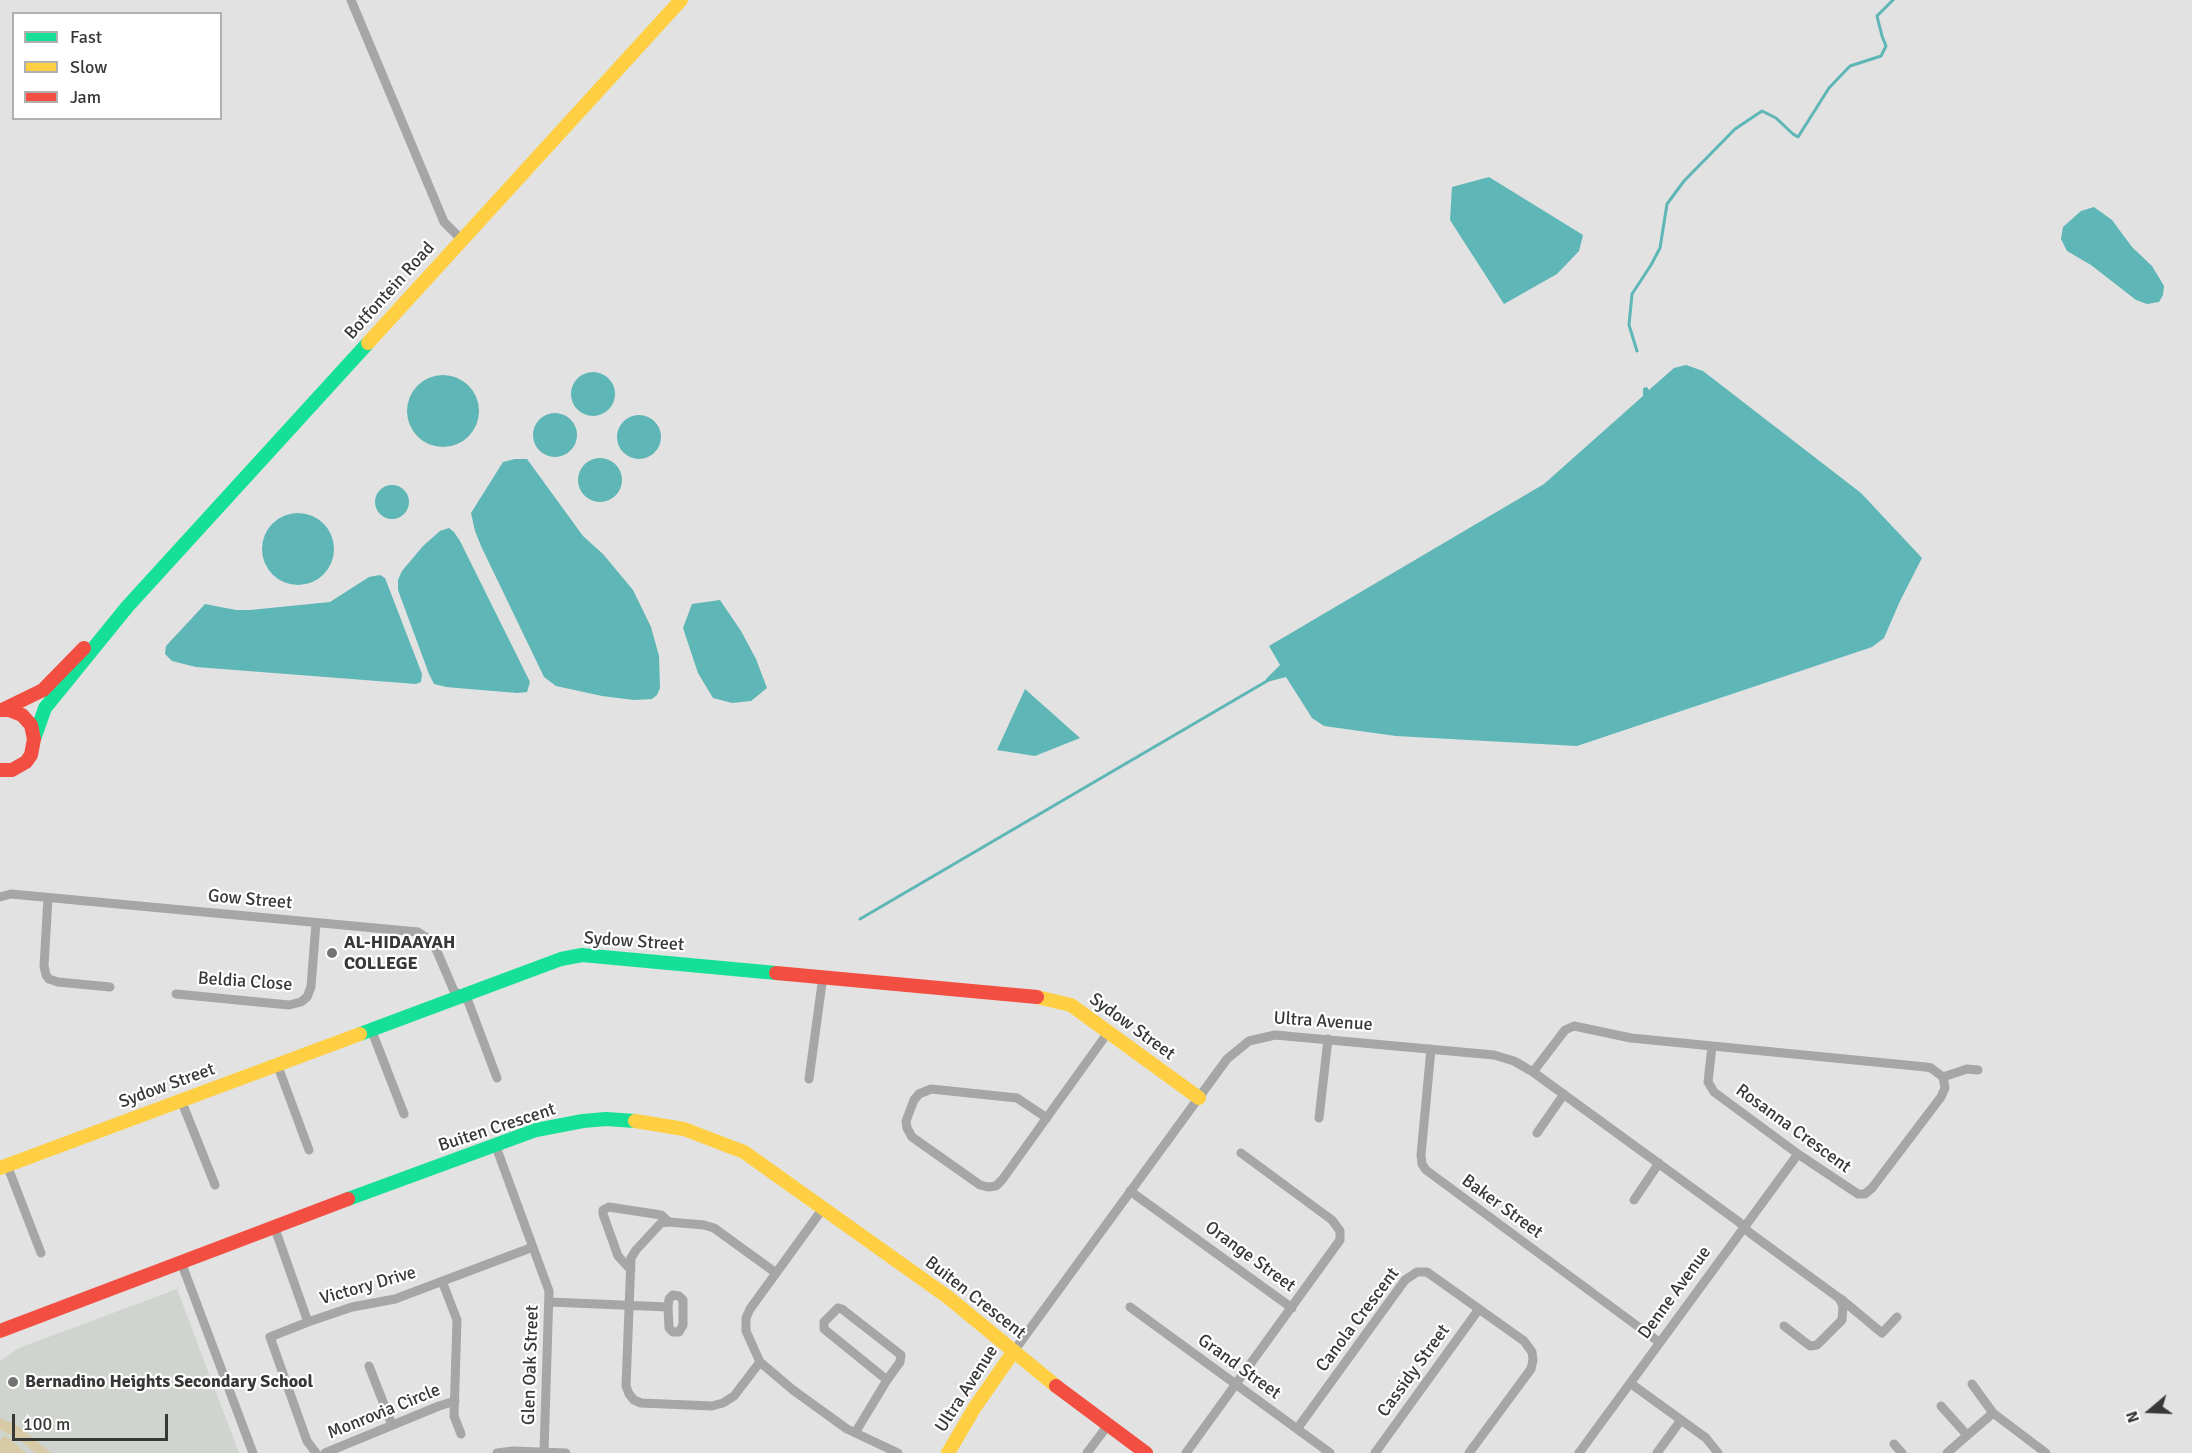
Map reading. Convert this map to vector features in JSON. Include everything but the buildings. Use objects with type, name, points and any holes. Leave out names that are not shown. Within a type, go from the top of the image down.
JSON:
[{"type":"street","points":[[351,0],[444,222],[462,240]]},
{"type":"street","name":"Botfontein Road","points":[[1,771],[20,767],[26,762],[31,755],[45,708],[127,607],[681,0]]},
{"type":"street","name":"Botfontein Road","points":[[1,710],[43,690],[127,607]]},
{"type":"street","points":[[1,710],[15,712],[22,716],[31,726],[34,739]]},
{"type":"street","name":"Gow Street","points":[[0,897],[11,894],[412,931],[423,934],[436,947],[454,991],[468,1001],[497,1078]]},
{"type":"street","points":[[48,898],[44,966],[46,975],[58,982],[110,987]]},
{"type":"street","name":"Beldia Close","points":[[176,994],[289,1005],[301,1002],[307,997],[311,987],[316,923]]},
{"type":"street","name":"Sydow Street","points":[[4,1167],[561,958],[582,955],[1048,999],[1071,1005],[1199,1098]]},
{"type":"street","points":[[809,1079],[823,976]]},
{"type":"street","points":[[1533,1072],[1565,1030],[1574,1026],[1631,1038],[1926,1067],[1936,1070],[1943,1077],[1967,1069],[1978,1070]]},
{"type":"street","points":[[371,1029],[404,1114]]},
{"type":"street","points":[[1047,1118],[1017,1098],[931,1089],[919,1094],[914,1100],[906,1121],[912,1137],[980,1185],[996,1186],[1002,1180],[1047,1118],[1109,1031]]},
{"type":"street","name":"Ultra Avenue","points":[[948,1453],[975,1407],[1014,1351],[1227,1059],[1250,1041],[1275,1035],[1502,1056],[1514,1060],[1659,1163],[1882,1333],[1897,1317]]},
{"type":"street","points":[[1319,1118],[1328,1039]]},
{"type":"street","name":"Rosanna Crescent","points":[[1712,1046],[1708,1078],[1711,1089],[1854,1193],[1865,1194],[1872,1188],[1941,1097],[1945,1088],[1943,1077]]},
{"type":"street","name":"Baker Street","points":[[1431,1049],[1421,1155],[1422,1164],[1426,1170],[1659,1342]]},
{"type":"street","points":[[277,1065],[309,1150]]},
{"type":"street","points":[[1537,1133],[1564,1094]]},
{"type":"street","points":[[181,1100],[216,1185]]},
{"type":"street","name":"Buiten Crescent","points":[[0,1331],[536,1130],[594,1120],[644,1121],[684,1129],[744,1152],[949,1298],[1146,1453]]},
{"type":"street","name":"Glen Oak Street","points":[[495,1144],[549,1291],[544,1452]]},
{"type":"street","points":[[1241,1153],[1332,1220],[1340,1231],[1338,1245],[1292,1308]]},
{"type":"street","name":"Denne Avenue","points":[[1579,1453],[1798,1154]]},
{"type":"street","points":[[1634,1200],[1659,1163]]},
{"type":"street","points":[[4,1167],[41,1252]]},
{"type":"street","name":"Orange Street","points":[[1130,1191],[1292,1308],[1186,1453]]},
{"type":"street","points":[[631,1270],[618,1256],[603,1210],[609,1207],[661,1215],[669,1222]]},
{"type":"street","points":[[824,1208],[750,1309],[746,1318],[746,1331],[760,1362],[793,1390],[855,1433],[898,1453]]},
{"type":"street","points":[[760,1362],[734,1396],[723,1403],[712,1406],[637,1402],[629,1394],[626,1386],[631,1270],[634,1253],[657,1226],[669,1222],[711,1227],[776,1273]]},
{"type":"street","name":"Victory Drive","points":[[274,1227],[308,1322],[352,1307],[395,1299],[533,1247]]},
{"type":"street","points":[[181,1262],[252,1453]]},
{"type":"street","name":"Canola Crescent","points":[[1297,1429],[1405,1280],[1412,1274],[1422,1272],[1431,1274],[1527,1344],[1532,1352],[1531,1368],[1469,1453]]},
{"type":"street","name":"Monrovia Circle","points":[[442,1281],[458,1320],[454,1416],[460,1434]]},
{"type":"street","points":[[1784,1326],[1810,1346],[1817,1345],[1842,1320],[1844,1310],[1839,1298]]},
{"type":"street","points":[[550,1302],[668,1307]]},
{"type":"street","name":"Grand Street","points":[[1130,1308],[1330,1453]]},
{"type":"street","points":[[855,1433],[900,1362],[901,1355],[842,1309],[835,1309],[824,1322],[824,1329],[887,1380]]},
{"type":"street","name":"Cassidy Street","points":[[1375,1453],[1479,1309]]},
{"type":"street","name":"Monrovia Circle","points":[[308,1322],[270,1337],[307,1441],[316,1453]]},
{"type":"street","points":[[369,1366],[392,1425]]},
{"type":"street","points":[[1630,1383],[1706,1438],[1718,1453]]},
{"type":"street","points":[[1972,1384],[1993,1413],[2046,1453]]},
{"type":"street","name":"Monrovia Circle","points":[[325,1453],[455,1401]]},
{"type":"street","points":[[1941,1406],[1967,1436]]},
{"type":"street","points":[[1947,1453],[1993,1413]]},
{"type":"street","points":[[1657,1453],[1681,1420]]},
{"type":"street","points":[[1087,1453],[1108,1425]]},
{"type":"street","points":[[1894,1444],[1902,1453]]},
{"type":"street","points":[[497,1453],[513,1451],[566,1453]]},
{"type":"shaded area","points":[[177,1289],[239,1453],[0,1453],[0,1361],[19,1348]]},
{"type":"shaded area","points":[[0,1418],[18,1426],[51,1453],[35,1453],[18,1438],[0,1430]]},
{"type":"shaded area","points":[[5,1435],[26,1453],[0,1453],[0,1441]]},
{"type":"water","points":[[1489,177],[1583,235],[1579,251],[1557,274],[1504,304],[1450,220],[1452,187]]},
{"type":"water","points":[[2094,207],[2112,220],[2132,247],[2152,266],[2164,286],[2159,302],[2147,304],[2136,300],[2091,265],[2067,251],[2061,239],[2063,227],[2081,211]]},
{"type":"water","points":[[1686,365],[1703,371],[1861,493],[1922,558],[1884,638],[1872,647],[1577,746],[1396,736],[1324,726],[1312,718],[1286,677],[1267,682],[1266,679],[1280,665],[1269,646],[1544,484],[1643,396],[1643,388],[1647,387],[1649,390],[1674,368]]},
{"type":"water","points":[[593,372],[602,373],[609,378],[614,385],[614,403],[609,410],[602,415],[593,416],[584,415],[577,410],[572,403],[571,394],[572,385],[577,378],[584,373]]},
{"type":"water","points":[[450,375],[469,385],[477,397],[479,411],[477,425],[469,437],[457,445],[436,447],[417,437],[409,425],[407,404],[417,385],[429,377]]},
{"type":"water","points":[[555,413],[564,414],[571,419],[576,426],[576,444],[571,451],[564,456],[555,457],[546,456],[539,451],[534,444],[533,435],[534,426],[539,419],[546,414]]},
{"type":"water","points":[[639,415],[648,416],[655,421],[660,428],[660,446],[655,453],[648,458],[639,459],[630,458],[623,453],[618,446],[617,437],[618,428],[623,421],[630,416]]},
{"type":"water","points":[[600,458],[609,459],[616,464],[621,471],[621,489],[616,496],[609,501],[600,502],[591,501],[584,496],[579,489],[578,480],[579,471],[584,464],[591,459]]},
{"type":"water","points":[[527,459],[583,536],[603,554],[633,590],[651,627],[659,656],[660,688],[652,699],[634,700],[602,696],[556,686],[544,677],[481,546],[471,513],[503,462]]},
{"type":"water","points":[[392,485],[404,490],[409,502],[404,514],[392,519],[380,514],[375,502],[380,490]]},
{"type":"water","points":[[298,513],[312,516],[324,523],[331,535],[334,549],[331,563],[324,575],[312,582],[298,585],[284,582],[272,575],[265,563],[262,549],[265,535],[272,523],[284,516]]},
{"type":"water","points":[[449,528],[460,541],[530,682],[527,692],[446,687],[434,684],[429,674],[398,590],[398,580],[402,571],[423,546],[440,531]]},
{"type":"water","points":[[380,575],[385,578],[422,674],[421,682],[416,684],[196,667],[172,661],[165,654],[166,646],[205,604],[236,610],[250,610],[330,602],[369,577]]},
{"type":"water","points":[[720,600],[756,659],[767,688],[751,701],[732,703],[713,698],[698,673],[683,628],[692,604]]},
{"type":"water","points":[[1025,689],[1080,738],[1035,756],[997,750]]},
{"type":"waterway","points":[[1637,351],[1629,325],[1632,294],[1660,248],[1667,204],[1684,181],[1735,129],[1762,111],[1776,118],[1798,137],[1829,88],[1850,66],[1881,56],[1886,46],[1877,16],[1893,0]]},
{"type":"waterway","points":[[860,919],[1267,681]]},
{"type":"traffic: fast","points":[[34,739],[45,708],[127,607],[368,343]]},
{"type":"traffic: fast","points":[[360,1034],[561,959],[582,955],[776,973]]},
{"type":"traffic: fast","points":[[348,1199],[536,1130],[583,1121],[606,1119],[635,1121]]},
{"type":"traffic: slow","points":[[368,343],[681,0]]},
{"type":"traffic: slow","points":[[1037,997],[1071,1005],[1199,1098]]},
{"type":"traffic: slow","points":[[0,1168],[360,1034]]},
{"type":"traffic: slow","points":[[635,1121],[684,1129],[744,1152],[949,1298],[1056,1386]]},
{"type":"traffic: slow","points":[[948,1453],[975,1407],[1014,1351]]},
{"type":"traffic: jam","points":[[2,710],[43,690],[84,648]]},
{"type":"traffic: jam","points":[[0,770],[12,770],[26,762],[31,755],[34,739],[31,725],[22,715],[9,710],[1,710]]},
{"type":"traffic: jam","points":[[776,973],[1037,997]]},
{"type":"traffic: jam","points":[[0,1331],[348,1199]]},
{"type":"traffic: jam","points":[[1056,1386],[1146,1453]]},
{"type":"place","name":"AL-HIDAAYAH COLLEGE","points":[[332,953]]},
{"type":"place","name":"Bernadino Heights Secondary School","points":[[13,1382]]}]
